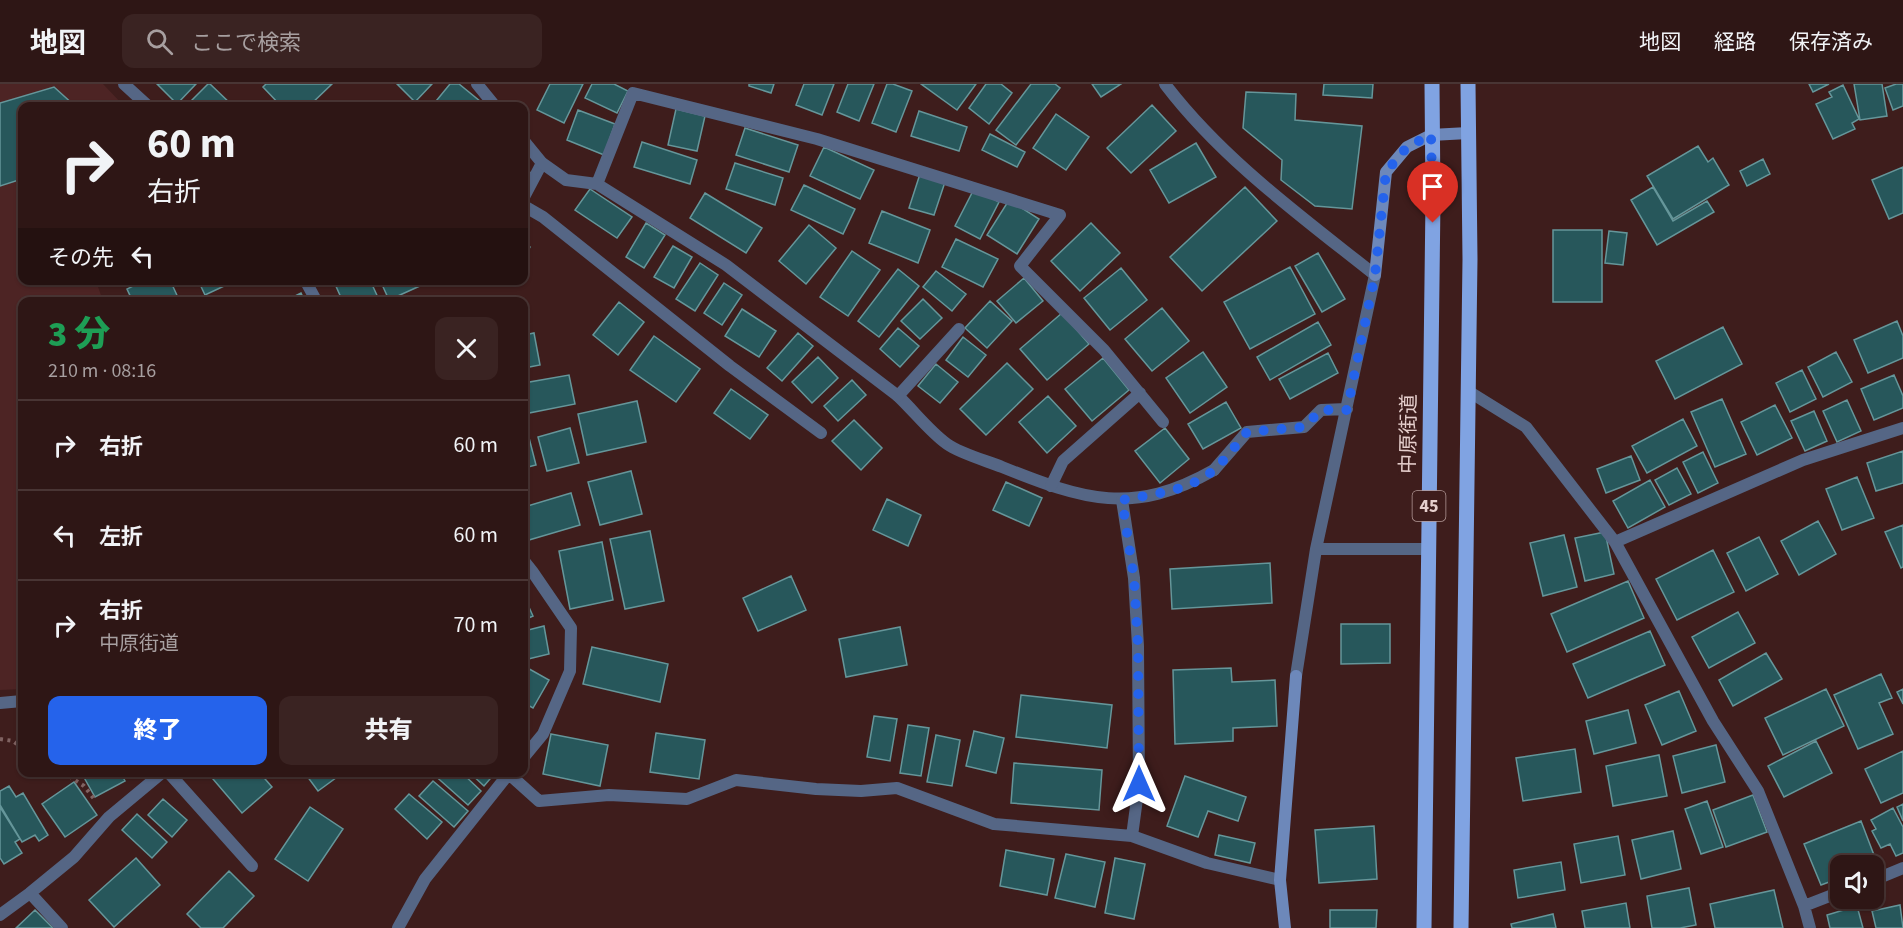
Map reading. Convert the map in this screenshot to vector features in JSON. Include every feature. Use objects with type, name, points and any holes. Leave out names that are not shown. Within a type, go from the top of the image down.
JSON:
[{"type":"main road","name":"中原街道","points":[[1424,928],[1433,212],[1432,84]]},
{"type":"main road","name":"45","points":[[1461,928],[1470,260],[1468,84]]},
{"type":"street","points":[[124,84],[144,102]]},
{"type":"street","points":[[477,84],[492,102]]},
{"type":"street","points":[[1165,84],[1187,114],[1230,155],[1288,206],[1375,275]]},
{"type":"street","points":[[597,183],[635,88],[817,139],[1060,215],[1020,266],[1104,350],[1163,422]]},
{"type":"street","points":[[1285,928],[1280,880],[1296,676],[1316,549],[1375,275],[1386,172],[1407,147],[1431,135],[1468,133]]},
{"type":"street","points":[[528,146],[542,163],[566,180],[597,183],[726,265],[898,396],[948,445],[1051,486],[1084,496],[1122,500],[1168,491],[1188,485],[1214,470],[1247,432],[1304,427],[1321,410],[1347,410]]},
{"type":"street","points":[[528,189],[542,163]]},
{"type":"street","points":[[528,208],[543,217],[730,366],[821,433]]},
{"type":"street","points":[[898,396],[959,329]]},
{"type":"street","points":[[1468,391],[1526,427],[1615,542],[1713,721],[1758,791],[1804,906],[1810,928]]},
{"type":"street","points":[[1051,486],[1063,461],[1140,393]]},
{"type":"street","points":[[1615,542],[1803,460],[1903,428]]},
{"type":"street","points":[[1122,500],[1134,578],[1138,646],[1139,784],[1132,836]]},
{"type":"street","points":[[1316,549],[1429,549]]},
{"type":"street","points":[[528,566],[571,628],[570,671],[543,734],[528,752]]},
{"type":"street","points":[[0,703],[18,701]]},
{"type":"street","points":[[0,915],[74,857],[109,817],[157,777]]},
{"type":"street","points":[[172,777],[252,866]]},
{"type":"street","points":[[398,928],[425,879],[506,777]]},
{"type":"street","points":[[513,777],[539,801],[609,795],[687,799],[736,780],[861,791],[897,788],[994,824],[1132,836],[1206,863],[1280,880]]},
{"type":"street","points":[[1884,876],[1903,868]]},
{"type":"street","points":[[30,893],[62,928]]},
{"type":"street","points":[[1804,906],[1830,896]]},
{"type":"path","points":[[0,740],[13,741],[18,745]]},
{"type":"path","points":[[70,777],[84,786],[109,817]]},
{"type":"shaded area","points":[[0,84],[103,84],[120,102],[18,102],[18,285],[97,285],[102,297],[18,297],[18,689],[0,690]]},
{"type":"building","points":[[157,84],[196,84],[179,102],[175,102]]},
{"type":"building","points":[[210,84],[229,102],[190,102]]},
{"type":"building","points":[[266,84],[332,84],[313,102],[277,102],[263,87]]},
{"type":"building","points":[[397,84],[432,84],[415,102]]},
{"type":"building","points":[[450,84],[459,84],[481,102],[435,102]]},
{"type":"building","points":[[550,84],[583,84],[564,123],[537,110]]},
{"type":"building","points":[[592,84],[614,84],[628,91],[617,113],[585,98]]},
{"type":"building","points":[[749,84],[774,84],[771,93],[749,86]]},
{"type":"building","points":[[804,84],[834,84],[822,115],[796,105]]},
{"type":"building","points":[[848,84],[874,84],[859,121],[837,112]]},
{"type":"building","points":[[887,84],[912,91],[896,132],[872,123]]},
{"type":"building","points":[[921,84],[976,84],[957,110]]},
{"type":"building","points":[[986,84],[1001,84],[1012,93],[989,124],[969,108]]},
{"type":"building","points":[[1031,84],[1055,84],[1060,88],[1016,145],[996,130]]},
{"type":"building","points":[[1092,84],[1121,84],[1101,97]]},
{"type":"building","points":[[1324,84],[1373,84],[1372,98],[1323,95]]},
{"type":"building","points":[[1809,84],[1829,84],[1813,92]]},
{"type":"building","points":[[1854,84],[1882,84],[1887,116],[1860,120]]},
{"type":"building","points":[[1903,84],[1903,106],[1893,110],[1885,88]]},
{"type":"building","points":[[1843,85],[1859,119],[1852,123],[1855,129],[1833,139],[1816,104],[1832,97],[1829,92]]},
{"type":"building","points":[[54,87],[71,102],[18,102],[18,180],[0,186],[0,103]]},
{"type":"building","points":[[1246,92],[1296,94],[1295,120],[1362,126],[1352,209],[1315,206],[1281,180],[1282,160],[1243,128]]},
{"type":"building","points":[[1152,105],[1176,131],[1131,173],[1107,148]]},
{"type":"building","points":[[676,109],[705,116],[697,151],[668,145]]},
{"type":"building","points":[[578,110],[615,124],[604,155],[567,140]]},
{"type":"building","points":[[919,111],[967,127],[959,151],[911,136]]},
{"type":"building","points":[[1056,114],[1089,137],[1066,170],[1033,148]]},
{"type":"building","points":[[745,128],[798,145],[789,172],[736,155]]},
{"type":"building","points":[[990,134],[1025,152],[1017,167],[982,150]]},
{"type":"building","points":[[642,142],[697,160],[690,184],[634,167]]},
{"type":"building","points":[[1196,143],[1216,177],[1169,203],[1150,170]]},
{"type":"building","points":[[1698,146],[1708,162],[1713,158],[1729,185],[1673,219],[1647,176]]},
{"type":"building","points":[[824,147],[874,170],[860,199],[810,176]]},
{"type":"building","points":[[1763,159],[1770,174],[1747,186],[1740,171]]},
{"type":"building","points":[[735,163],[783,178],[775,205],[726,189]]},
{"type":"building","points":[[1903,167],[1903,213],[1889,219],[1872,180]]},
{"type":"building","points":[[920,174],[945,182],[934,215],[909,208]]},
{"type":"building","points":[[804,185],[855,209],[843,234],[791,210]]},
{"type":"building","points":[[1245,187],[1277,221],[1202,291],[1170,257]]},
{"type":"building","points":[[1653,187],[1673,221],[1707,201],[1714,212],[1657,245],[1631,200]]},
{"type":"building","points":[[590,189],[632,217],[617,238],[575,210]]},
{"type":"building","points":[[974,189],[999,202],[980,239],[955,226]]},
{"type":"building","points":[[705,193],[762,228],[746,253],[690,218]]},
{"type":"building","points":[[1009,200],[1039,219],[1017,254],[987,235]]},
{"type":"building","points":[[882,211],[930,230],[918,263],[869,243]]},
{"type":"building","points":[[646,223],[665,235],[644,268],[626,257]]},
{"type":"building","points":[[1091,223],[1120,253],[1080,291],[1051,261]]},
{"type":"building","points":[[809,225],[836,248],[806,284],[779,261]]},
{"type":"building","points":[[1553,230],[1602,230],[1602,302],[1553,302]]},
{"type":"building","points":[[1609,231],[1627,233],[1623,265],[1605,263]]},
{"type":"building","points":[[956,239],[998,259],[983,287],[942,267]]},
{"type":"building","points":[[673,246],[692,257],[674,288],[654,277]]},
{"type":"building","points":[[852,251],[880,270],[848,316],[820,297]]},
{"type":"building","points":[[1318,253],[1345,299],[1322,312],[1295,266]]},
{"type":"building","points":[[700,263],[718,275],[695,311],[676,299]]},
{"type":"building","points":[[1290,267],[1315,314],[1250,349],[1224,302]]},
{"type":"building","points":[[1121,268],[1147,300],[1110,330],[1084,298]]},
{"type":"building","points":[[898,269],[919,286],[879,337],[858,321]]},
{"type":"building","points":[[936,271],[966,294],[952,311],[923,287]]},
{"type":"building","points":[[1024,278],[1043,301],[1016,323],[997,301]]},
{"type":"building","points":[[724,283],[742,295],[722,325],[704,313]]},
{"type":"building","points":[[135,285],[172,285],[178,297],[131,297],[127,289]]},
{"type":"building","points":[[200,285],[226,285],[205,295]]},
{"type":"building","points":[[335,285],[372,285],[378,297],[341,297]]},
{"type":"building","points":[[382,285],[422,285],[396,297],[388,297]]},
{"type":"building","points":[[923,299],[942,318],[920,339],[901,321]]},
{"type":"building","points":[[990,301],[1012,321],[987,348],[965,328]]},
{"type":"building","points":[[619,302],[644,322],[618,355],[593,335]]},
{"type":"building","points":[[1162,308],[1189,341],[1152,371],[1125,339]]},
{"type":"building","points":[[742,309],[776,331],[759,357],[725,336]]},
{"type":"building","points":[[1062,313],[1089,344],[1047,380],[1020,349]]},
{"type":"building","points":[[1897,321],[1903,336],[1903,358],[1868,373],[1854,340]]},
{"type":"building","points":[[1318,322],[1331,345],[1270,380],[1257,357]]},
{"type":"building","points":[[1723,327],[1742,364],[1675,399],[1656,361]]},
{"type":"building","points":[[898,328],[919,346],[900,367],[880,349]]},
{"type":"building","points":[[534,333],[540,365],[528,367],[528,334]]},
{"type":"building","points":[[798,333],[813,346],[782,381],[767,368]]},
{"type":"building","points":[[654,336],[700,369],[676,402],[630,370]]},
{"type":"building","points":[[963,337],[986,355],[968,377],[946,360]]},
{"type":"building","points":[[1203,352],[1227,387],[1190,413],[1166,378]]},
{"type":"building","points":[[1836,352],[1852,382],[1823,397],[1808,367]]},
{"type":"building","points":[[1328,353],[1338,373],[1290,399],[1279,379]]},
{"type":"building","points":[[818,357],[838,378],[812,403],[792,382]]},
{"type":"building","points":[[1103,358],[1129,390],[1092,421],[1065,389]]},
{"type":"building","points":[[1007,363],[1033,389],[986,435],[960,409]]},
{"type":"building","points":[[936,364],[958,382],[940,403],[918,386]]},
{"type":"building","points":[[1802,370],[1816,399],[1790,412],[1776,383]]},
{"type":"building","points":[[569,375],[575,404],[528,413],[528,382]]},
{"type":"building","points":[[1894,375],[1903,396],[1903,408],[1874,420],[1861,389]]},
{"type":"building","points":[[852,380],[866,395],[838,421],[824,406]]},
{"type":"building","points":[[731,389],[768,415],[750,439],[714,413]]},
{"type":"building","points":[[1048,396],[1076,426],[1047,453],[1019,422]]},
{"type":"building","points":[[1722,399],[1746,454],[1715,467],[1691,412]]},
{"type":"building","points":[[1847,400],[1861,431],[1837,442],[1823,411]]},
{"type":"building","points":[[637,401],[646,442],[587,455],[578,414]]},
{"type":"building","points":[[1226,402],[1241,428],[1203,449],[1188,424]]},
{"type":"building","points":[[1775,405],[1792,438],[1757,455],[1741,422]]},
{"type":"building","points":[[1814,411],[1827,441],[1805,451],[1791,421]]},
{"type":"building","points":[[1683,419],[1697,446],[1647,473],[1632,446]]},
{"type":"building","points":[[854,420],[882,448],[861,470],[832,441]]},
{"type":"building","points":[[570,428],[579,463],[547,471],[538,437]]},
{"type":"building","points":[[1165,428],[1189,459],[1160,483],[1135,451]]},
{"type":"building","points":[[528,434],[536,465],[528,467]]},
{"type":"building","points":[[1903,451],[1903,483],[1876,491],[1867,463]]},
{"type":"building","points":[[1703,452],[1718,483],[1698,493],[1683,462]]},
{"type":"building","points":[[1631,456],[1640,480],[1606,493],[1597,469]]},
{"type":"building","points":[[1677,468],[1691,494],[1669,505],[1655,480]]},
{"type":"building","points":[[631,471],[642,514],[600,525],[588,482]]},
{"type":"building","points":[[1857,477],[1874,518],[1842,530],[1826,489]]},
{"type":"building","points":[[1650,480],[1665,507],[1628,528],[1613,501]]},
{"type":"building","points":[[1006,482],[1042,498],[1029,526],[993,510]]},
{"type":"building","points":[[571,493],[580,525],[529,540],[528,506]]},
{"type":"building","points":[[887,499],[921,515],[908,546],[873,530]]},
{"type":"building","points":[[1818,521],[1836,554],[1799,575],[1781,541]]},
{"type":"building","points":[[1903,525],[1903,567],[1901,568],[1885,532]]},
{"type":"building","points":[[650,531],[664,601],[625,609],[610,539]]},
{"type":"building","points":[[1605,532],[1614,574],[1585,581],[1575,538]]},
{"type":"building","points":[[1564,535],[1577,587],[1543,596],[1530,543]]},
{"type":"building","points":[[1759,537],[1778,574],[1746,591],[1727,553]]},
{"type":"building","points":[[602,542],[613,600],[570,609],[559,551]]},
{"type":"building","points":[[1713,550],[1734,592],[1677,620],[1656,579]]},
{"type":"building","points":[[1270,563],[1272,603],[1172,609],[1170,569]]},
{"type":"building","points":[[791,576],[806,610],[758,631],[743,598]]},
{"type":"building","points":[[1628,581],[1644,618],[1567,652],[1551,614]]},
{"type":"building","points":[[528,605],[533,616],[528,618]]},
{"type":"building","points":[[1738,612],[1755,643],[1709,668],[1692,637]]},
{"type":"building","points":[[1341,624],[1390,624],[1390,663],[1341,664]]},
{"type":"building","points":[[544,626],[549,654],[528,659],[528,630]]},
{"type":"building","points":[[900,627],[907,665],[846,677],[839,639]]},
{"type":"building","points":[[1650,631],[1665,665],[1588,698],[1573,664]]},
{"type":"building","points":[[592,647],[668,664],[660,702],[583,684]]},
{"type":"building","points":[[1766,653],[1782,679],[1733,706],[1719,680]]},
{"type":"building","points":[[528,668],[549,680],[533,708],[528,705]]},
{"type":"building","points":[[1231,668],[1232,682],[1275,680],[1277,726],[1233,728],[1233,741],[1175,744],[1173,670]]},
{"type":"building","points":[[1881,674],[1892,698],[1879,703],[1893,734],[1858,749],[1834,695]]},
{"type":"building","points":[[1826,689],[1844,726],[1783,755],[1765,718]]},
{"type":"building","points":[[1903,689],[1903,704],[1897,692]]},
{"type":"building","points":[[1679,691],[1696,731],[1662,745],[1645,705]]},
{"type":"building","points":[[1021,695],[1112,705],[1107,748],[1016,737]]},
{"type":"building","points":[[1628,710],[1636,743],[1594,754],[1586,721]]},
{"type":"building","points":[[874,716],[897,719],[890,761],[867,757]]},
{"type":"building","points":[[908,725],[929,728],[921,776],[900,773]]},
{"type":"building","points":[[974,731],[1004,738],[996,773],[966,766]]},
{"type":"building","points":[[656,733],[705,740],[699,779],[650,772]]},
{"type":"building","points":[[551,734],[608,745],[600,786],[543,774]]},
{"type":"building","points":[[936,735],[960,740],[952,786],[927,782]]},
{"type":"building","points":[[1816,741],[1832,773],[1784,797],[1768,766]]},
{"type":"building","points":[[1716,745],[1725,782],[1682,793],[1673,756]]},
{"type":"building","points":[[1575,749],[1581,792],[1523,801],[1516,758]]},
{"type":"building","points":[[1903,751],[1903,793],[1881,803],[1865,769]]},
{"type":"building","points":[[1659,755],[1667,796],[1613,806],[1606,766]]},
{"type":"building","points":[[1014,763],[1102,770],[1099,810],[1011,803]]},
{"type":"building","points":[[1185,776],[1246,797],[1238,821],[1208,811],[1198,837],[1167,826]]},
{"type":"building","points":[[84,777],[123,777],[125,781],[95,797]]},
{"type":"building","points":[[211,777],[263,777],[272,787],[242,813]]},
{"type":"building","points":[[308,777],[337,777],[318,791]]},
{"type":"building","points":[[436,777],[466,777],[481,791],[468,805]]},
{"type":"building","points":[[474,777],[492,777],[484,786]]},
{"type":"building","points":[[433,781],[468,811],[454,827],[419,796]]},
{"type":"building","points":[[74,782],[97,815],[65,837],[42,804]]},
{"type":"building","points":[[9,786],[16,797],[23,793],[48,835],[39,841],[35,835],[22,842],[0,805],[0,791]]},
{"type":"building","points":[[409,794],[442,822],[427,839],[395,809]]},
{"type":"building","points":[[1753,795],[1767,832],[1726,847],[1713,810]]},
{"type":"building","points":[[163,799],[187,820],[172,837],[148,815]]},
{"type":"building","points":[[1707,801],[1723,847],[1701,854],[1685,809]]},
{"type":"building","points":[[1903,804],[1903,821],[1897,807]]},
{"type":"building","points":[[0,807],[20,839],[15,842],[22,853],[4,864],[0,858]]},
{"type":"building","points":[[310,807],[343,829],[308,881],[275,859]]},
{"type":"building","points":[[1893,808],[1903,827],[1903,853],[1896,856],[1890,844],[1881,848],[1872,831],[1876,829],[1871,820]]},
{"type":"building","points":[[137,814],[167,842],[152,858],[122,830]]},
{"type":"building","points":[[1861,821],[1874,855],[1830,855],[1830,882],[1821,885],[1804,844]]},
{"type":"building","points":[[1374,826],[1377,879],[1319,883],[1315,830]]},
{"type":"building","points":[[1673,831],[1681,869],[1641,879],[1632,840]]},
{"type":"building","points":[[1219,835],[1255,843],[1250,863],[1215,855]]},
{"type":"building","points":[[1618,836],[1625,875],[1581,883],[1574,844]]},
{"type":"building","points":[[1006,850],[1054,859],[1047,895],[1000,886]]},
{"type":"building","points":[[1066,854],[1105,862],[1095,907],[1055,898]]},
{"type":"building","points":[[136,858],[160,885],[114,927],[89,900]]},
{"type":"building","points":[[1115,858],[1145,864],[1134,919],[1105,913]]},
{"type":"building","points":[[1561,862],[1565,890],[1518,898],[1514,870]]},
{"type":"building","points":[[229,871],[254,896],[223,928],[201,928],[187,914]]},
{"type":"building","points":[[1689,888],[1696,925],[1680,928],[1652,928],[1647,896]]},
{"type":"building","points":[[1774,890],[1783,928],[1715,928],[1710,904]]},
{"type":"building","points":[[1626,903],[1630,928],[1585,928],[1582,911]]},
{"type":"building","points":[[1900,905],[1903,928],[1876,928],[1872,911]]},
{"type":"building","points":[[1847,909],[1858,909],[1863,928],[1830,928],[1827,915]]},
{"type":"building","points":[[35,910],[53,928],[16,928]]},
{"type":"building","points":[[1330,910],[1377,910],[1376,928],[1330,928]]},
{"type":"building","points":[[1553,914],[1556,928],[1512,928],[1511,924]]},
{"type":"route","points":[[1139,784],[1138,646],[1134,578],[1122,500],[1188,485],[1214,470],[1247,432],[1304,427],[1321,410],[1347,410],[1375,275],[1386,172],[1407,147],[1431,135],[1433,223]]}]
